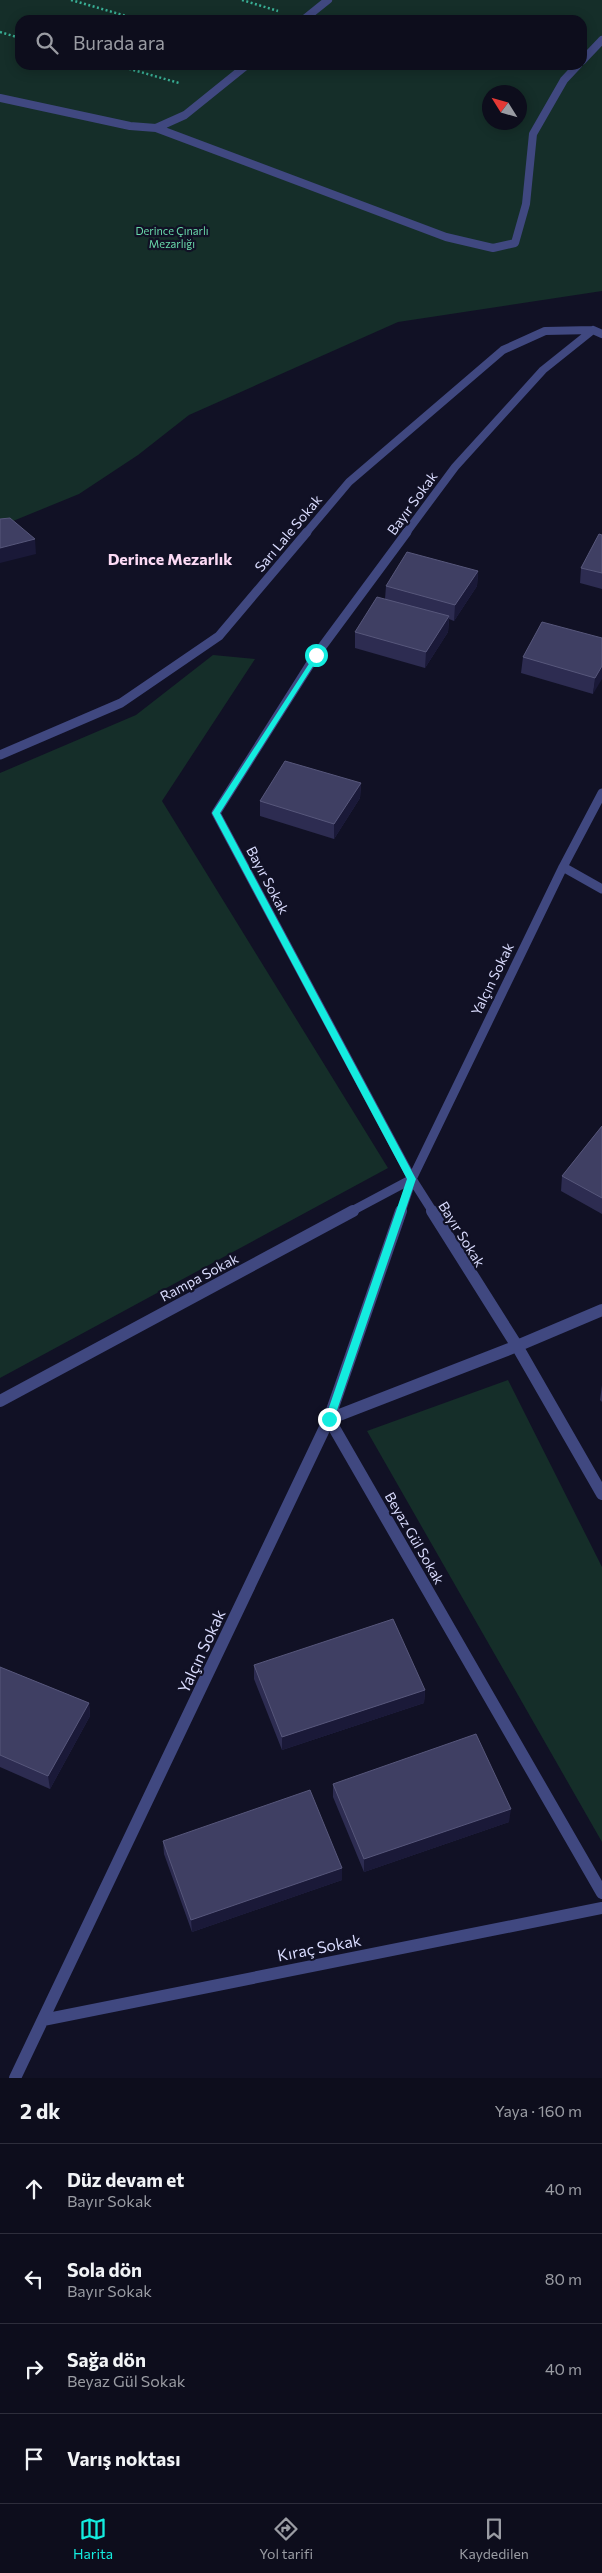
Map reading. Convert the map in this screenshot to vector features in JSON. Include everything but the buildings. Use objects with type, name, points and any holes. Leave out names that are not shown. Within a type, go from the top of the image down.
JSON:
[{"type":"street","points":[[309,15],[328,0]]},
{"type":"street","points":[[587,56],[602,40]]},
{"type":"street","points":[[156,128],[185,115],[241,70]]},
{"type":"street","points":[[0,98],[130,126],[156,128],[446,237],[493,248],[515,244],[526,204],[533,134],[564,80],[573,70]]},
{"type":"street","name":"Sarı Lale Sokak","points":[[0,755],[120,703],[219,636],[349,482],[503,350],[545,332],[597,332]]},
{"type":"street","name":"Bayır Sokak","points":[[597,332],[542,370],[455,467],[316,655],[216,813],[412,1179],[516,1346],[602,1494]]},
{"type":"street","name":"Yalçın Sokak","points":[[412,1179],[563,866],[602,793]]},
{"type":"street","points":[[563,866],[602,889]]},
{"type":"street","points":[[329,1419],[412,1179]]},
{"type":"street","name":"Rampa Sokak","points":[[0,1401],[412,1179]]},
{"type":"street","points":[[329,1419],[516,1346],[602,1310]]},
{"type":"street","name":"Yalçın Sokak","points":[[15,2078],[329,1419]]},
{"type":"street","name":"Beyaz Gül Sokak","points":[[329,1419],[602,1893]]},
{"type":"street","name":"Kıraç Sokak","points":[[43,2020],[602,1908]]},
{"type":"path","points":[[71,0],[123,15]]},
{"type":"path","points":[[242,0],[291,15]]},
{"type":"path","points":[[0,32],[15,36]]},
{"type":"path","points":[[134,70],[213,92]]},
{"type":"green space","name":"Derince Çınarlı Mezarlığı","points":[[0,0],[602,0],[602,291],[398,322],[189,415],[138,455],[79,494],[13,521],[0,524]]},
{"type":"green space","points":[[213,655],[255,659],[162,801],[388,1168],[0,1378],[0,773],[136,715]]},
{"type":"green space","points":[[508,1380],[602,1567],[602,1842],[367,1431]]},
{"type":"district","name":"Derince Mezarlık","points":[[170,558]]},
{"type":"route","points":[[316,655],[216,813],[412,1179],[329,1419]]}]
